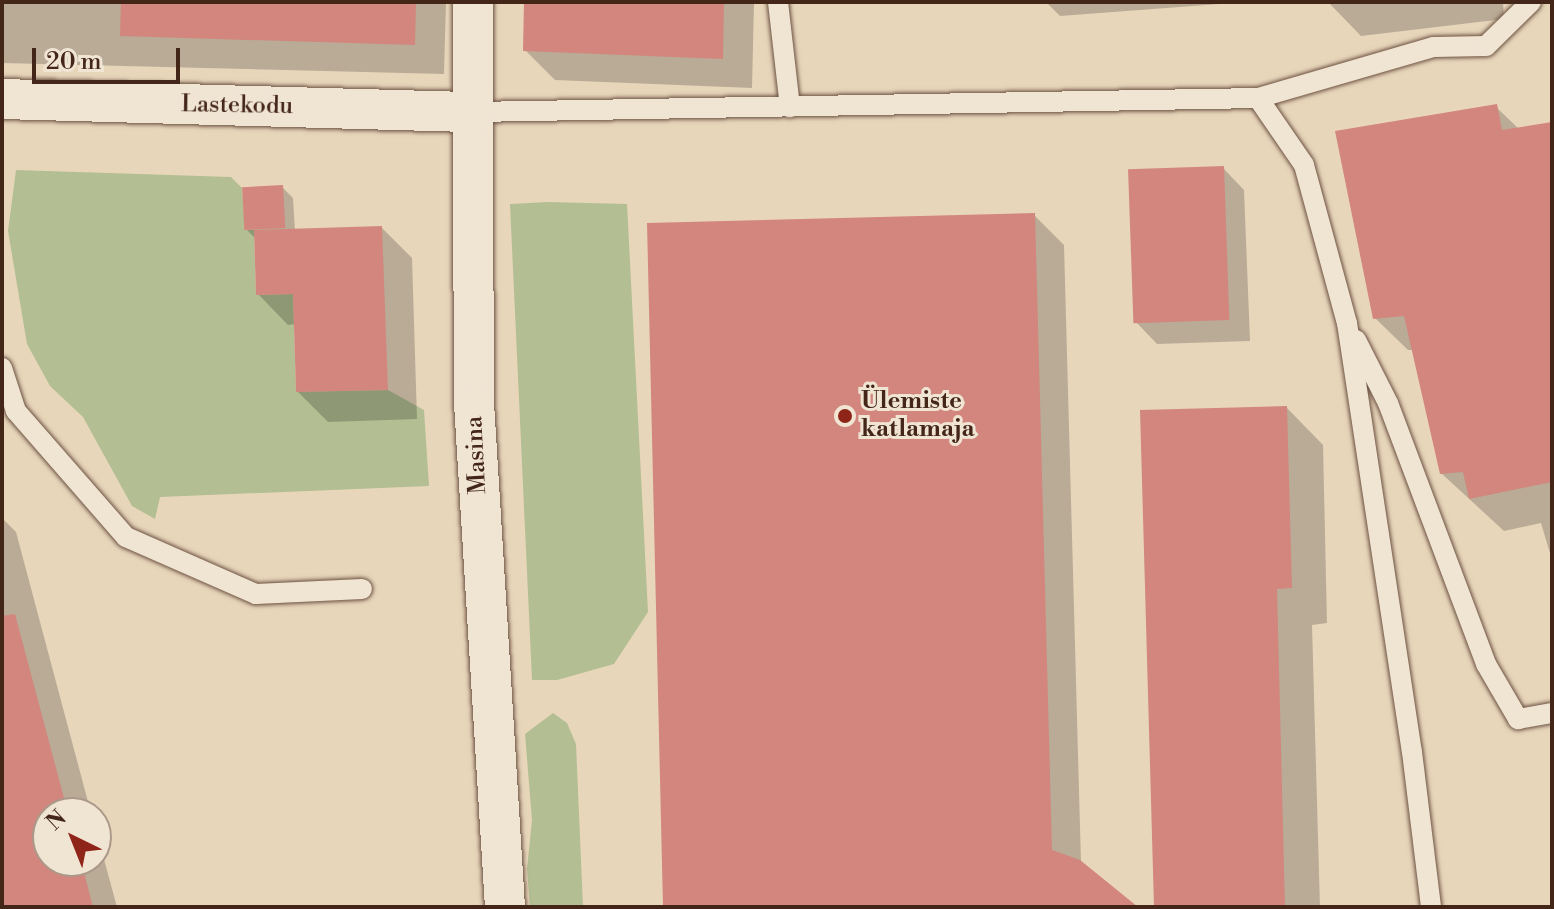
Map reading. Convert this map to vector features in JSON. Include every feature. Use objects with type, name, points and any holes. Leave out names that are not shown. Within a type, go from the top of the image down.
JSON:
[{"type":"street","name":"Masina","points":[[473,2],[474,403],[505,907]]},
{"type":"street","name":"Lastekodu","points":[[2,99],[473,112]]},
{"type":"lane","points":[[778,2],[790,107]]},
{"type":"lane","points":[[473,112],[1258,98],[1434,47],[1486,46],[1531,2]]},
{"type":"lane","points":[[1258,98],[1304,165],[1347,323],[1412,752],[1431,907]]},
{"type":"lane","points":[[1347,323],[1388,403],[1486,664],[1518,719],[1552,713]]},
{"type":"lane","points":[[2,368],[16,411],[126,537],[256,594],[362,589]]},
{"type":"green space","points":[[16,170],[231,177],[242,188],[245,230],[254,230],[256,295],[293,294],[296,392],[388,390],[424,410],[429,486],[160,497],[155,519],[132,506],[83,417],[50,386],[27,344],[8,231]]},
{"type":"green space","points":[[510,204],[627,204],[648,612],[614,664],[557,680],[532,680]]},
{"type":"green space","points":[[553,713],[567,723],[576,744],[583,907],[530,907],[527,869],[532,820],[525,734]]},
{"type":"building","points":[[121,2],[416,2],[415,45],[120,36]]},
{"type":"building","points":[[524,2],[724,2],[723,59],[523,51]]},
{"type":"building","points":[[1497,104],[1502,130],[1552,122],[1552,482],[1469,499],[1463,472],[1440,474],[1404,316],[1373,319],[1335,131]]},
{"type":"building","points":[[1224,166],[1229,320],[1133,323],[1128,169]]},
{"type":"building","points":[[283,185],[285,228],[244,230],[242,187]]},
{"type":"building","name":"Ülemiste katlamaja","points":[[1035,213],[1052,850],[1080,860],[1138,907],[663,907],[647,223]]},
{"type":"building","points":[[382,226],[388,390],[296,392],[293,294],[256,295],[254,230]]},
{"type":"building","points":[[1287,406],[1292,588],[1277,589],[1285,907],[1154,907],[1140,410]]},
{"type":"building","points":[[15,614],[64,797],[32,797],[32,877],[85,877],[93,907],[2,907],[2,616]]},
{"type":"place","name":"Ülemiste katlamaja","points":[[845,416]]}]
